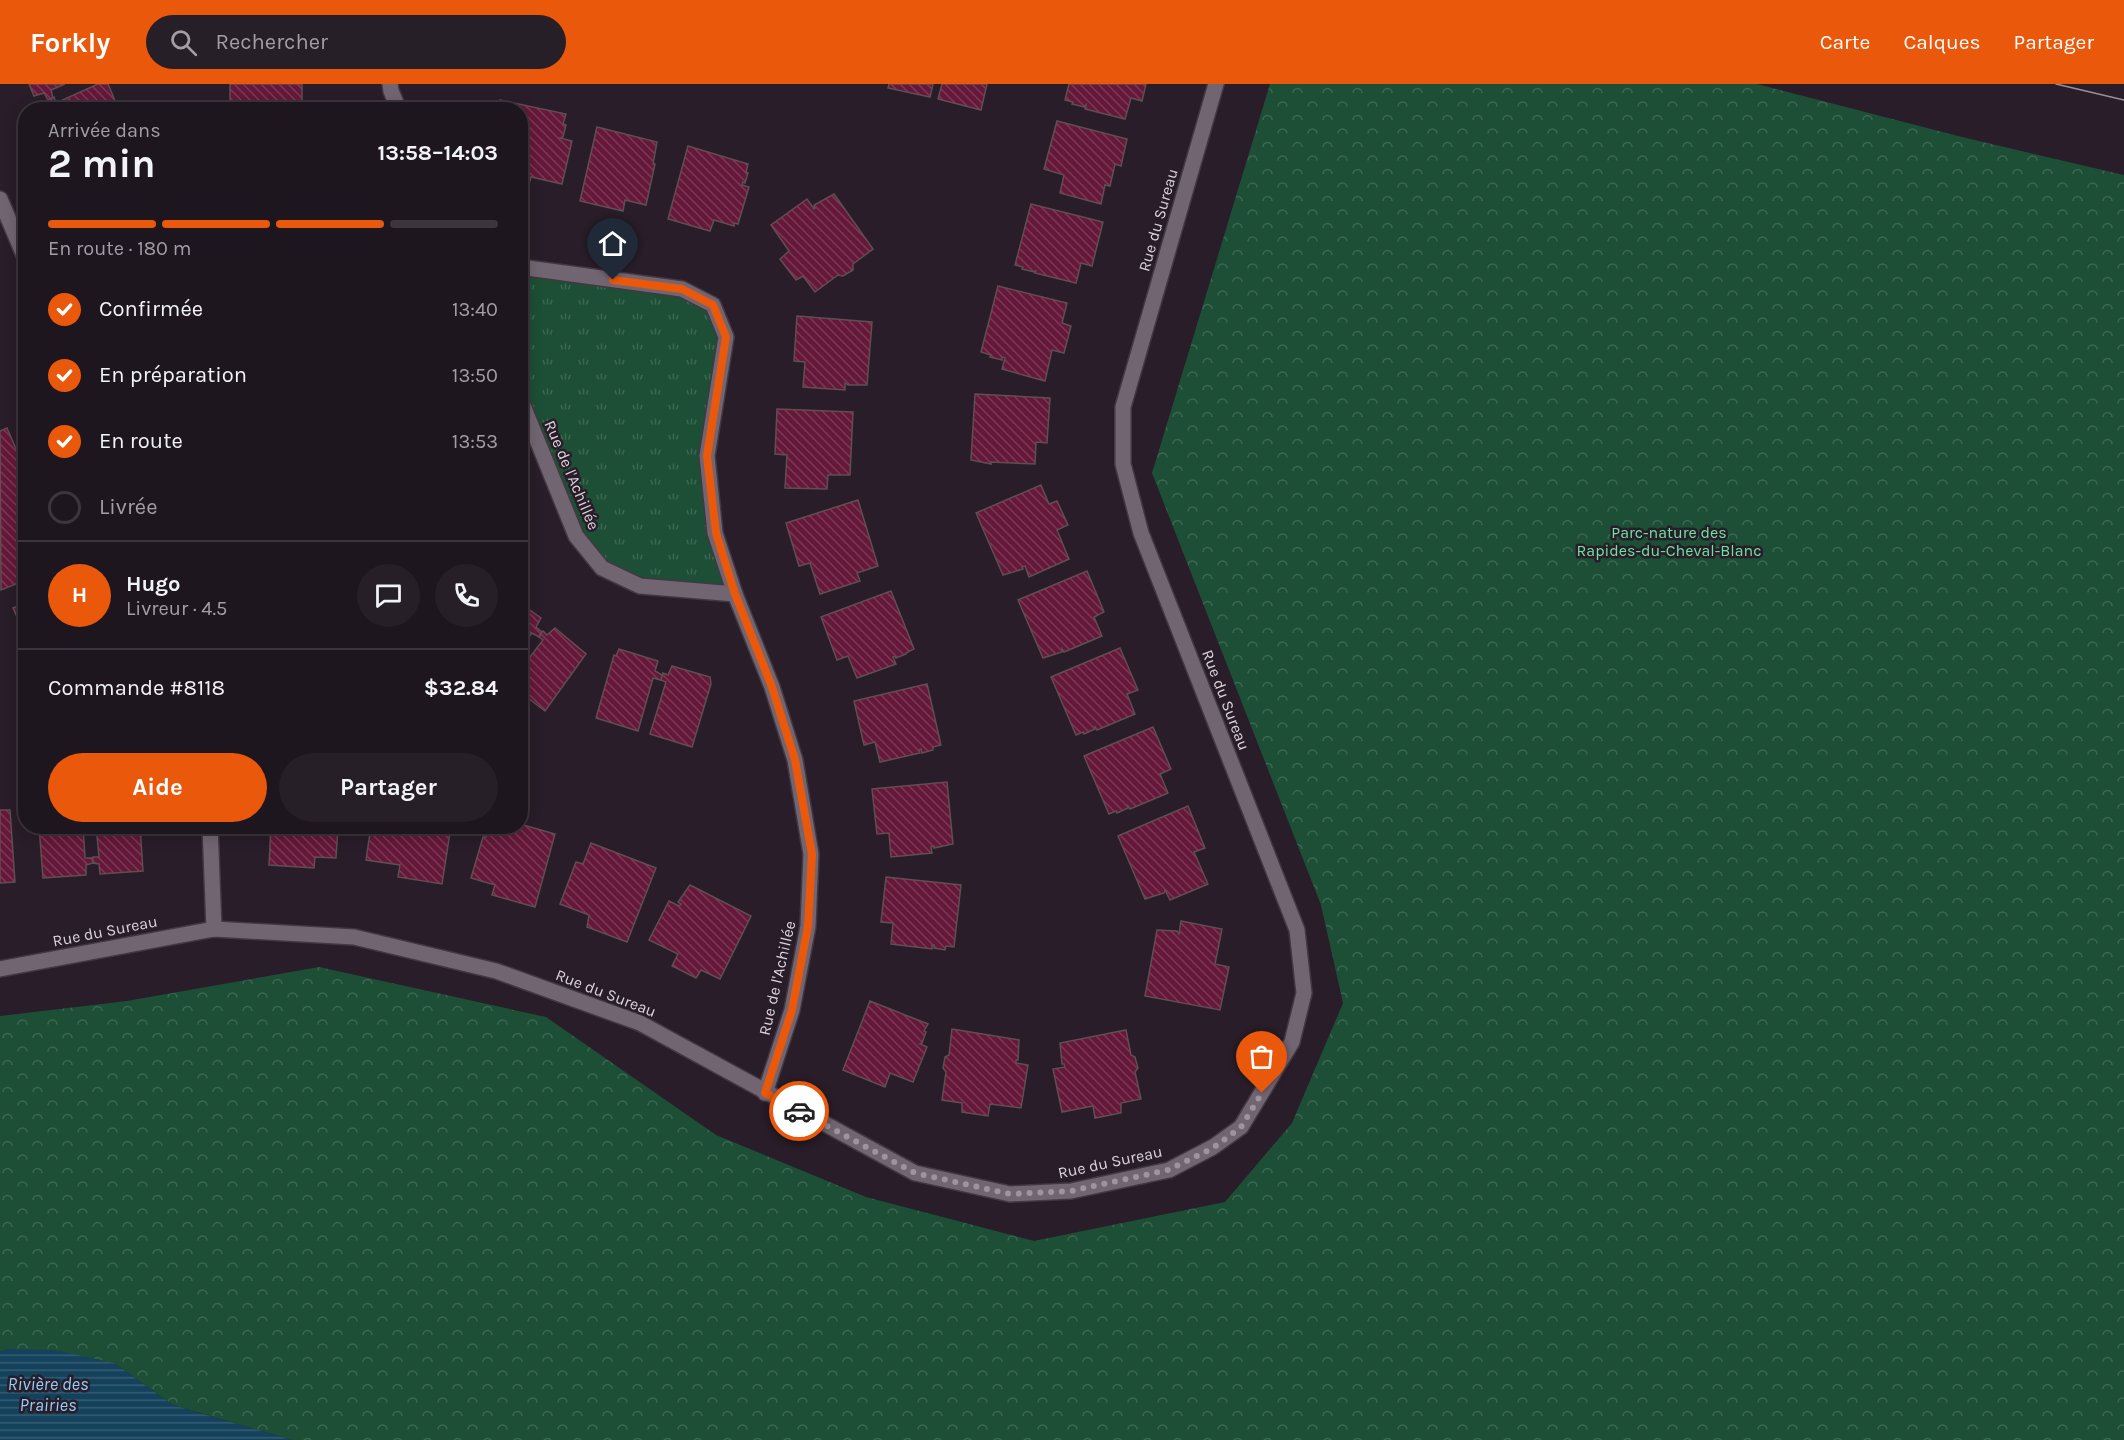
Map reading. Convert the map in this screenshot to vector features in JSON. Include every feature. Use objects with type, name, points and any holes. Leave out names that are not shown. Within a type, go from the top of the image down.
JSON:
[{"type":"street","points":[[390,84],[396,102]]},
{"type":"street","name":"Rue du Sureau","points":[[0,969],[214,929],[354,938],[496,971],[640,1023],[915,1173],[1010,1194],[1071,1191],[1168,1170],[1213,1148],[1241,1127],[1292,1042],[1304,993],[1296,930],[1140,532],[1123,464],[1123,407],[1216,84]]},
{"type":"street","points":[[0,199],[18,241]]},
{"type":"street","name":"Rue de l'Achillée","points":[[528,268],[682,289],[713,305],[726,337],[707,456],[716,533],[735,594],[772,687],[795,760],[812,854],[808,926],[792,1010],[765,1093]]},
{"type":"street","name":"Rue de l'Achillée","points":[[528,418],[576,536],[602,568],[640,586],[735,594]]},
{"type":"street","points":[[210,834],[214,929]]},
{"type":"green space","name":"Parc-nature des Rapides-du-Cheval-Blanc","points":[[1270,84],[1757,84],[1962,137],[2124,175],[2124,1440],[292,1440],[173,1405],[114,1363],[8,1349],[0,1352],[0,1016],[127,1001],[319,967],[546,1017],[716,1135],[866,1197],[1034,1241],[1225,1202],[1292,1123],[1343,1003],[1321,905],[1152,473]]},
{"type":"green space","points":[[528,268],[682,289],[713,305],[726,337],[707,456],[735,594],[640,586],[602,568],[576,536],[528,416]]},
{"type":"water","name":"Rivière des Prairies","points":[[8,1349],[55,1350],[114,1363],[173,1405],[292,1440],[0,1440],[0,1352]]},
{"type":"building","points":[[29,84],[65,84],[51,90],[53,98],[48,100],[44,93],[34,96]]},
{"type":"building","points":[[98,84],[108,84],[116,102],[58,102]]},
{"type":"building","points":[[230,84],[302,84],[302,102],[230,102]]},
{"type":"building","points":[[889,84],[933,84],[930,97],[888,88]]},
{"type":"building","points":[[942,84],[987,84],[981,110],[938,99]]},
{"type":"building","points":[[1069,84],[1146,84],[1142,101],[1131,98],[1125,119],[1085,109],[1086,105],[1084,107],[1065,100]]},
{"type":"building","points":[[54,97],[56,102],[49,102],[48,100]]},
{"type":"building","points":[[528,106],[566,114],[563,137],[560,138],[572,141],[562,184],[531,177],[528,188]]},
{"type":"building","points":[[1057,121],[1127,139],[1121,166],[1115,164],[1110,186],[1105,185],[1101,204],[1060,193],[1064,175],[1044,169]]},
{"type":"building","points":[[597,127],[657,142],[653,164],[655,164],[646,205],[625,200],[623,211],[580,201]]},
{"type":"building","points":[[688,146],[748,164],[746,172],[748,173],[742,185],[749,187],[738,224],[734,223],[734,226],[714,220],[710,231],[668,219]]},
{"type":"building","points":[[834,194],[873,249],[853,264],[853,270],[843,276],[838,275],[815,292],[803,276],[796,280],[780,259],[789,251],[771,225],[807,199],[814,209],[814,205]]},
{"type":"building","points":[[1031,204],[1103,222],[1092,266],[1081,263],[1076,283],[1035,273],[1036,270],[1034,272],[1015,265]]},
{"type":"building","points":[[998,286],[1067,303],[1062,323],[1071,326],[1064,353],[1052,350],[1045,381],[1002,369],[1005,358],[1002,357],[1002,360],[990,357],[991,355],[981,352]]},
{"type":"building","points":[[797,316],[872,322],[867,385],[845,383],[845,390],[803,387],[805,362],[794,361]]},
{"type":"building","points":[[975,394],[1050,398],[1047,443],[1036,442],[1035,464],[991,462],[991,464],[971,460]]},
{"type":"building","points":[[777,409],[853,412],[850,475],[828,475],[827,489],[785,488],[787,455],[775,454]]},
{"type":"building","points":[[7,428],[18,453],[18,583],[1,590],[0,431]]},
{"type":"building","points":[[1041,485],[1049,504],[1057,501],[1068,525],[1057,530],[1069,559],[1029,577],[1025,566],[1022,567],[1023,569],[1003,575],[976,513]]},
{"type":"building","points":[[858,500],[878,566],[857,573],[860,581],[820,594],[810,563],[799,566],[786,523]]},
{"type":"building","points":[[1087,571],[1104,612],[1094,617],[1102,636],[1043,658],[1018,600]]},
{"type":"building","points":[[891,591],[914,649],[896,658],[893,657],[896,664],[857,678],[848,656],[837,660],[821,617]]},
{"type":"building","points":[[18,606],[18,619],[13,608]]},
{"type":"building","points":[[528,609],[541,618],[536,627],[542,632],[539,637],[532,633],[528,638]]},
{"type":"building","points":[[555,628],[586,654],[545,711],[528,698],[528,660],[543,640],[539,637],[543,631],[547,635]]},
{"type":"building","points":[[1120,648],[1138,690],[1127,694],[1135,714],[1097,730],[1095,726],[1095,729],[1076,735],[1051,677]]},
{"type":"building","points":[[619,649],[658,661],[655,671],[662,675],[661,680],[653,678],[638,731],[596,718],[614,655],[616,656]]},
{"type":"building","points":[[672,666],[710,677],[711,684],[692,747],[650,734],[666,682],[661,680],[663,673],[668,675]]},
{"type":"building","points":[[927,684],[941,745],[933,747],[933,750],[922,753],[921,749],[920,753],[880,762],[875,742],[864,745],[854,701]]},
{"type":"building","points":[[1153,727],[1171,769],[1160,774],[1168,793],[1130,809],[1128,806],[1117,813],[1116,811],[1109,814],[1084,756]]},
{"type":"building","points":[[947,782],[953,844],[931,847],[932,853],[891,857],[889,833],[877,834],[872,789]]},
{"type":"building","points":[[1188,806],[1205,848],[1194,852],[1208,884],[1170,900],[1165,890],[1164,893],[1145,899],[1118,836]]},
{"type":"building","points":[[0,810],[10,810],[15,882],[0,883]]},
{"type":"building","points":[[528,826],[555,834],[535,907],[492,895],[495,885],[471,878],[483,837],[486,837],[487,834],[528,834]]},
{"type":"building","points":[[40,834],[84,834],[85,858],[93,858],[93,863],[86,865],[86,875],[43,878]]},
{"type":"building","points":[[97,834],[141,834],[143,871],[100,874],[99,864],[93,863],[93,857],[99,857]]},
{"type":"building","points":[[271,834],[338,834],[336,858],[315,857],[314,868],[269,865]]},
{"type":"building","points":[[370,834],[450,834],[442,884],[398,877],[400,865],[366,860]]},
{"type":"building","points":[[591,843],[656,868],[627,942],[587,927],[589,915],[560,904],[576,862],[583,864]]},
{"type":"building","points":[[886,877],[961,885],[954,947],[946,946],[945,950],[934,948],[934,945],[932,949],[891,944],[893,923],[881,922]]},
{"type":"building","points":[[690,885],[751,916],[720,979],[701,970],[696,978],[672,966],[678,954],[649,940],[669,901],[679,906],[681,904],[678,902]]},
{"type":"building","points":[[1181,921],[1222,929],[1215,964],[1229,967],[1220,1010],[1145,996],[1157,930],[1177,931],[1179,934]]},
{"type":"building","points":[[870,1001],[928,1024],[920,1044],[927,1047],[913,1082],[890,1073],[885,1087],[843,1070]]},
{"type":"building","points":[[952,1029],[1019,1040],[1016,1063],[1028,1065],[1021,1108],[990,1104],[988,1116],[962,1112],[962,1103],[942,1100],[946,1072],[943,1068],[945,1057],[949,1055]]},
{"type":"building","points":[[1126,1030],[1131,1055],[1135,1057],[1138,1068],[1135,1072],[1141,1099],[1121,1103],[1121,1113],[1095,1118],[1093,1106],[1062,1112],[1053,1069],[1065,1067],[1062,1064],[1060,1043]]},
{"type":"tram line","points":[[2056,84],[2124,100]]},
{"type":"way so far","points":[[799,1111],[915,1173],[1010,1194],[1071,1191],[1168,1170],[1213,1148],[1241,1127],[1262,1093]]},
{"type":"route","points":[[613,280],[682,289],[713,305],[726,337],[707,456],[716,533],[735,594],[772,687],[795,760],[812,854],[808,926],[792,1010],[765,1093],[799,1111]]}]
